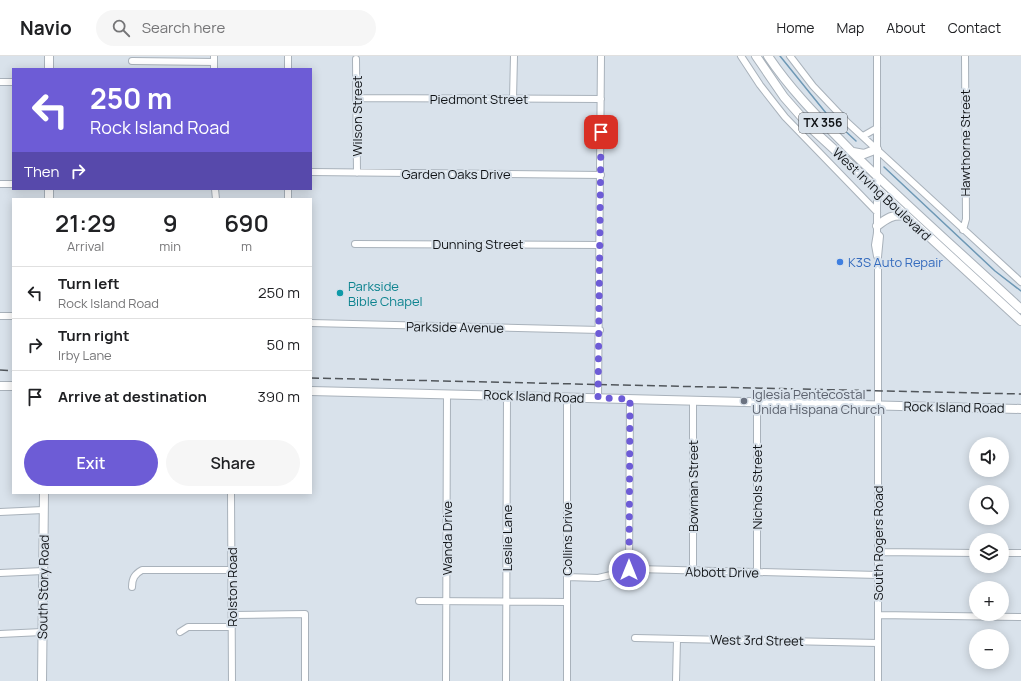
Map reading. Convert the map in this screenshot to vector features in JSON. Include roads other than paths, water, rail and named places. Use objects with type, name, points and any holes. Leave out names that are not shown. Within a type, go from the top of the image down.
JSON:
[{"type":"main road","points":[[49,56],[49,68]]},
{"type":"main road","name":"West Irving Boulevard","points":[[756,56],[784,97],[799,114],[877,190],[1021,321]]},
{"type":"main road","name":"West Irving Boulevard","points":[[768,56],[809,108],[852,152],[1021,309]]},
{"type":"main road","points":[[852,152],[864,154],[876,149]]},
{"type":"main road","points":[[877,230],[888,217],[896,215],[906,216]]},
{"type":"main road","points":[[0,386],[12,386]]},
{"type":"main road","name":"Rock Island Road","points":[[312,391],[757,401],[878,406],[1021,409]]},
{"type":"main road","name":"South Story Road","points":[[42,681],[44,494]]},
{"type":"street","points":[[288,56],[288,68]]},
{"type":"street","points":[[513,99],[514,56]]},
{"type":"street","points":[[598,398],[600,330],[601,56]]},
{"type":"street","name":"West Irving Boulevard","points":[[741,56],[760,85],[785,117],[877,212]]},
{"type":"street","points":[[790,56],[823,97],[876,149],[1021,282]]},
{"type":"street","name":"South Rogers Road","points":[[877,56],[877,230],[875,245],[878,257],[878,681]]},
{"type":"street","name":"Hawthorne Street","points":[[963,230],[966,219],[965,56]]},
{"type":"street","name":"Wilson Street","points":[[356,59],[357,173]]},
{"type":"street","points":[[132,61],[214,62]]},
{"type":"street","points":[[0,82],[12,82]]},
{"type":"street","name":"Piedmont Street","points":[[356,98],[601,99]]},
{"type":"street","points":[[863,136],[877,128]]},
{"type":"street","name":"Garden Oaks Drive","points":[[312,172],[600,175]]},
{"type":"street","points":[[0,184],[12,184]]},
{"type":"street","name":"Dunning Street","points":[[355,244],[600,245]]},
{"type":"street","points":[[0,316],[12,316]]},
{"type":"street","name":"Parkside Avenue","points":[[312,323],[600,330]]},
{"type":"street","name":"Wanda Drive","points":[[446,681],[447,394]]},
{"type":"street","name":"Leslie Lane","points":[[506,681],[507,395]]},
{"type":"street","name":"Collins Drive","points":[[566,681],[567,397]]},
{"type":"street","points":[[629,570],[630,399]]},
{"type":"street","name":"Bowman Street","points":[[693,400],[693,571]]},
{"type":"street","name":"Nichols Street","points":[[757,401],[757,572]]},
{"type":"street","name":"Rolston Road","points":[[231,494],[232,681]]},
{"type":"street","points":[[0,512],[43,510]]},
{"type":"street","points":[[878,552],[969,553]]},
{"type":"street","points":[[1009,553],[1021,553]]},
{"type":"street","points":[[132,587],[132,580],[135,575],[142,570],[232,570]]},
{"type":"street","name":"Abbott Drive","points":[[567,577],[598,578],[612,576],[629,570],[878,575]]},
{"type":"street","points":[[0,572],[43,571]]},
{"type":"street","points":[[420,602],[567,602]]},
{"type":"street","points":[[232,615],[306,614],[305,681]]},
{"type":"street","points":[[878,615],[1021,617]]},
{"type":"street","points":[[180,632],[188,627],[232,627]]},
{"type":"street","points":[[0,634],[42,632]]},
{"type":"street","name":"West 3rd Street","points":[[635,638],[878,643]]},
{"type":"street","points":[[676,681],[677,639]]},
{"type":"waterway","points":[[780,56],[826,113],[856,141]]},
{"type":"waterway","points":[[884,167],[995,271],[1021,291]]},
{"type":"railway","points":[[0,370],[12,371]]},
{"type":"railway","points":[[312,378],[1021,394]]},
{"type":"place","name":"K3S Auto Repair","points":[[840,262]]},
{"type":"place","name":"Parkside Bible Chapel","points":[[340,293]]},
{"type":"place","name":"Iglesia Pentecostal Unida Hispana Church","points":[[744,401]]}]
